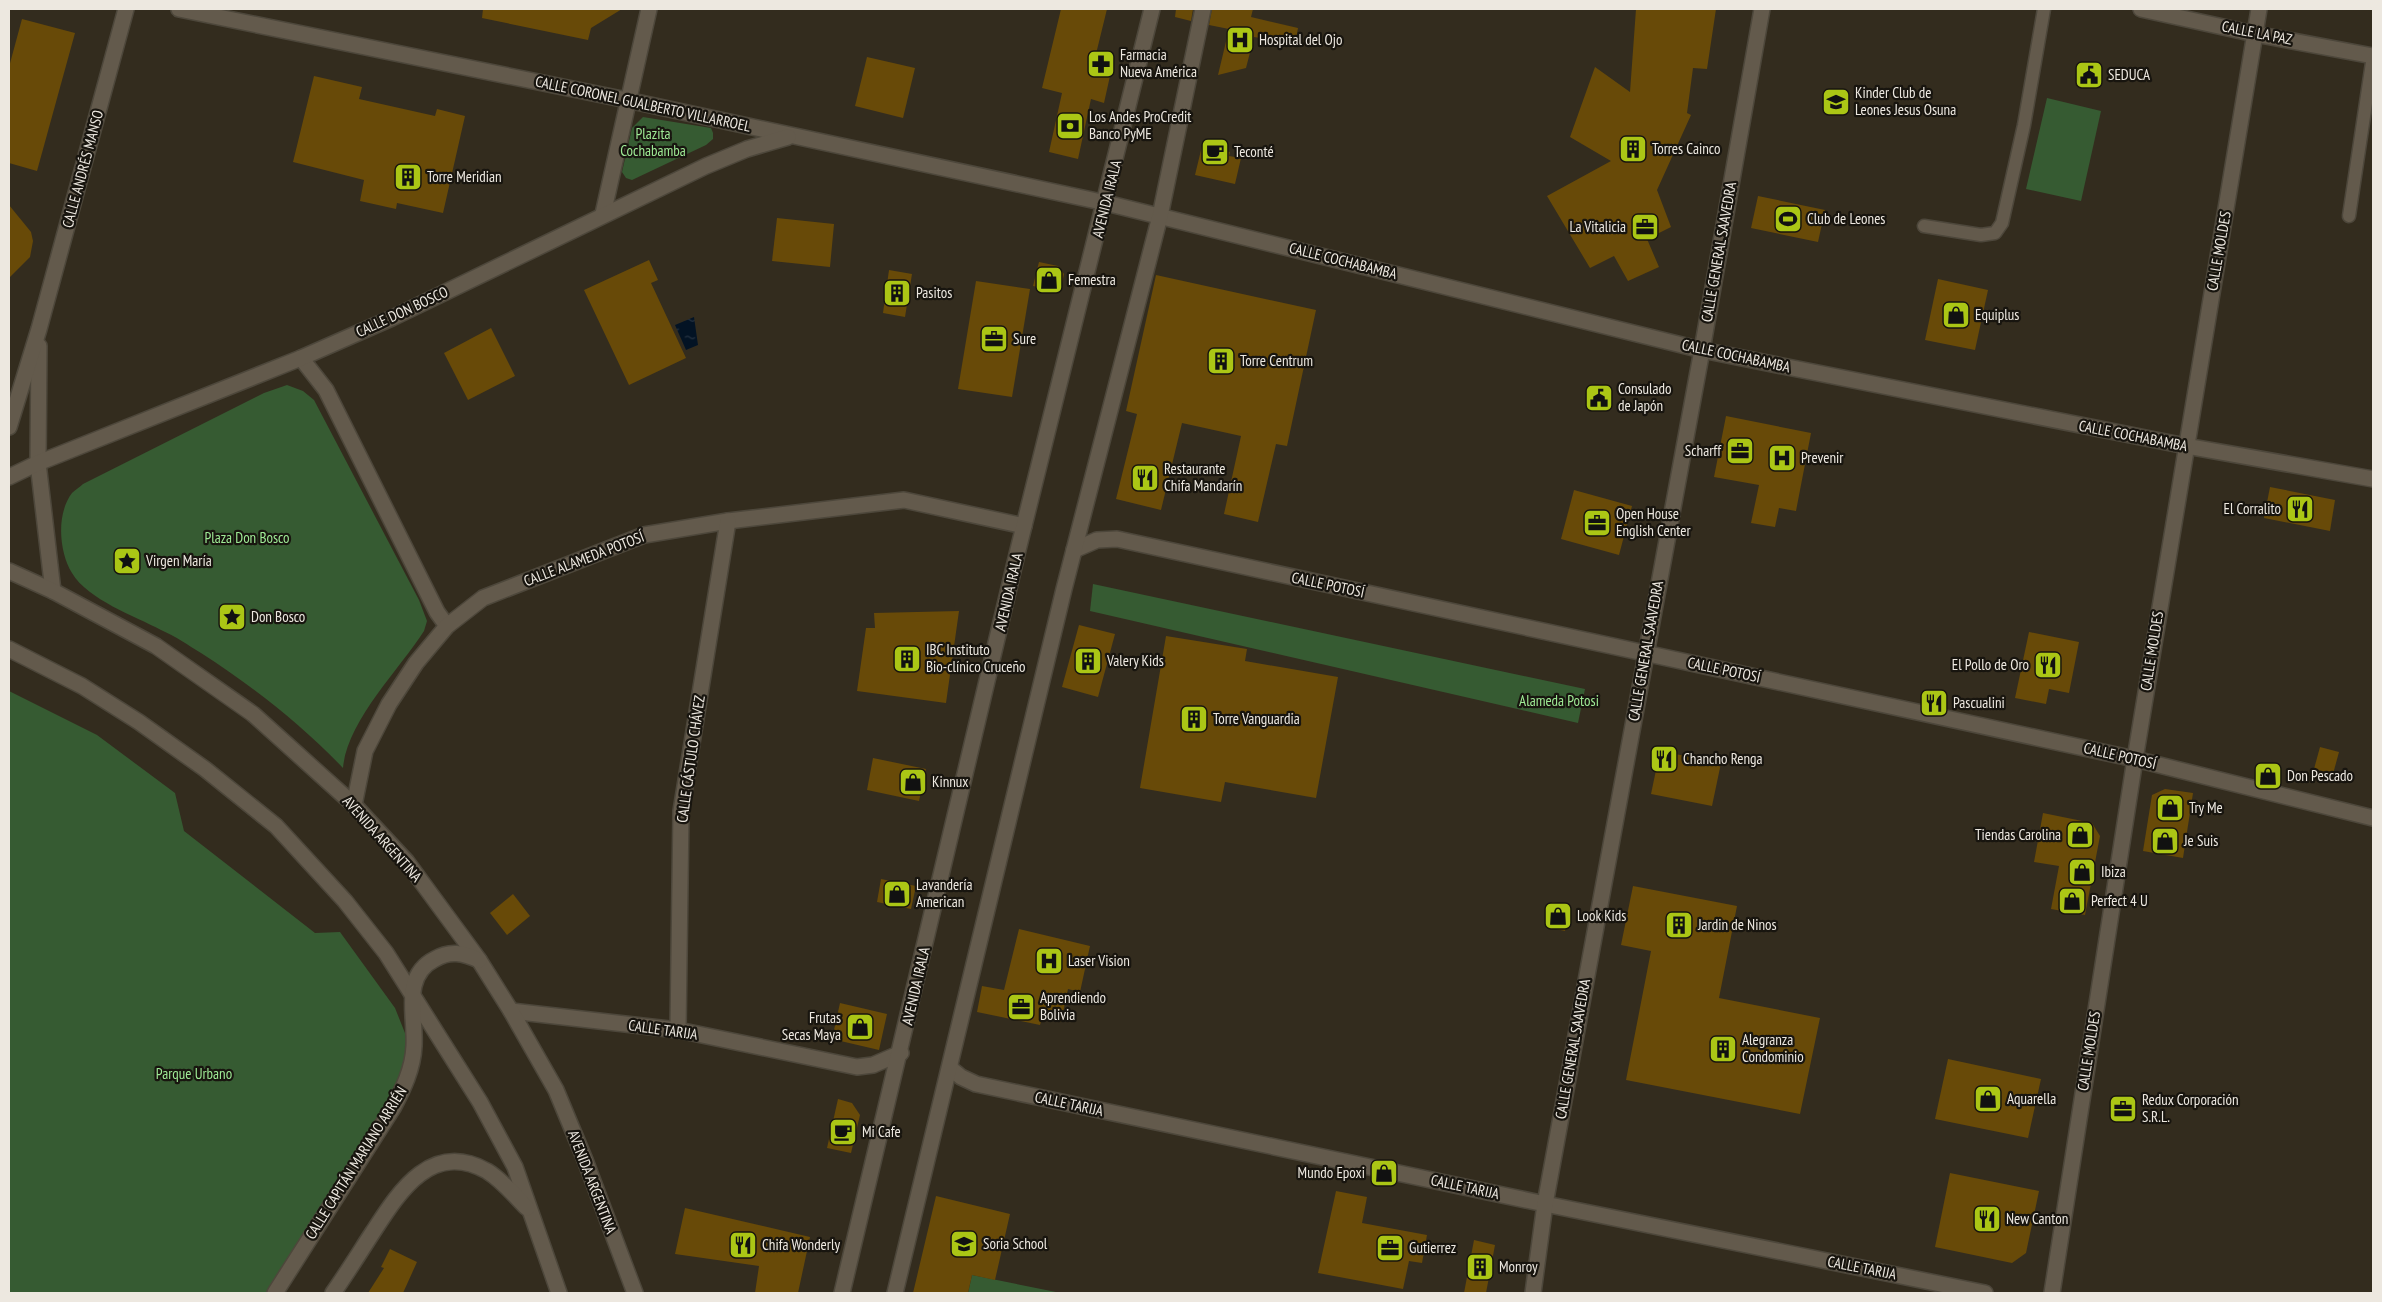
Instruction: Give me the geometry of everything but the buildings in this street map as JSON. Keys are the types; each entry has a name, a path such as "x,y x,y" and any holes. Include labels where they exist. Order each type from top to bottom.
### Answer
{"street":[{"name":"CALLE ANDRÉS MANSO","path":"9,427 39,329 126,9"},
{"name":"CALLE CORONEL GUALBERTO VILLARROEL","path":"179,9 627,100 1106,203"},
{"path":"603,214 648,9"},
{"name":"AVENIDA IRALA","path":"842,1293 901,1053 1024,526 1106,203 1152,9"},
{"path":"895,1293 1074,550 1160,216 1203,9"},
{"name":"CALLE GENERAL SAAVEDRA","path":"1532,1293 1545,1204 1702,350 1762,9"},
{"name":"CALLE LA PAZ","path":"2141,9 2255,34 2373,56"},
{"name":"CALLE MOLDES","path":"2052,1293 2135,759 2259,9"},
{"name":"CALLE DON BOSCO","path":"9,477 38,463 301,358 392,318 603,214 714,162 746,149 789,136"},
{"name":"CALLE COCHABAMBA","path":"1106,203 1702,350 2186,446 2373,479"},
{"name":"CALLE ANDRÉS MANSO","path":"39,329 38,463 53,591"},
{"path":"301,358 326,390 438,612 447,626"},
{"name":"CALLE ALAMEDA POTOSÍ","path":"354,806 365,750 389,704 416,663 447,626 483,598 636,538 728,521 904,500 1024,526"},
{"name":"CALLE CÁSTULO CHÁVEZ","path":"678,1030 682,811 728,521"},
{"name":"CALLE POTOSÍ","path":"1074,550 1097,540 1117,539 2135,759 2373,818"},
{"name":"AVENIDA ARGENTINA","path":"9,572 53,591 156,646 253,714 354,806 407,862 478,960 511,1011 556,1090 585,1160 635,1293"},
{"path":"9,649 82,686 139,722 205,769 276,826 345,901 386,953 480,1102 515,1167 558,1293"},
{"path":"412,994 419,971 428,962 444,954 462,953 478,960"},
{"name":"CALLE CAPITÁN MARIANO ARRIÉN","path":"275,1293 393,1108 408,1080 414,1048 412,994"},
{"name":"CALLE TARIJA","path":"511,1011 678,1030 856,1067 873,1065 901,1053"},
{"name":"CALLE TARIJA","path":"950,1068 961,1077 976,1084 1545,1204 1985,1293"},
{"path":"333,1293 394,1199 420,1172 436,1165 462,1162 486,1171 501,1182 530,1211"}],"lane":[{"path":"1924,226 1981,235 1995,233 2002,223 2024,125 2044,9"},
{"path":"2349,216 2373,56"}],"green space":[{"path":"2047,98 2101,111 2081,201 2026,189"},
{"name":"Plazita Cochabamba","path":"643,117 711,128 713,139 706,145 632,180 626,178 622,172 632,128"},
{"name":"Plaza Don Bosco","path":"287,385 303,391 314,400 419,600 427,621 424,631 414,646 364,714 347,750 343,768 293,721 238,678 176,638 100,599 89,591 79,583 72,573 64,555 62,544 63,511 72,493 83,484 264,393"},
{"name":"Alameda Potosi","path":"1093,584 1585,689 1578,723 1090,611"},
{"name":"Parque Urbano","path":"9,691 97,735 175,793 184,831 315,933 340,932 395,1008 407,1038 407,1072 273,1293 9,1293"},
{"path":"972,1275 1056,1292 968,1293"}],"water":[{"path":"694,317 698,345 686,350 675,325"}],"place":[{"name":"Hospital del Ojo","path":"1240,40"},
{"name":"Farmacia Nueva América","path":"1101,64"},
{"name":"SEDUCA","path":"2089,75"},
{"name":"Kinder Club de Leones Jesus Osuna","path":"1836,102"},
{"name":"Los Andes ProCredit Banco PyME","path":"1070,126"},
{"name":"Torres Cainco","path":"1633,149"},
{"name":"Teconté","path":"1215,152"},
{"name":"Torre Meridian","path":"408,177"},
{"name":"Club de Leones","path":"1788,219"},
{"name":"La Vitalicia","path":"1645,227"},
{"name":"Femestra","path":"1049,280"},
{"name":"Pasitos","path":"897,293"},
{"name":"Equiplus","path":"1956,315"},
{"name":"Sure","path":"994,339"},
{"name":"Torre Centrum","path":"1221,361"},
{"name":"Consulado de Japón","path":"1599,398"},
{"name":"Scharff","path":"1740,451"},
{"name":"Prevenir","path":"1782,458"},
{"name":"Restaurante Chifa Mandarín","path":"1145,478"},
{"name":"El Corralito","path":"2300,509"},
{"name":"Open House English Center","path":"1597,523"},
{"name":"Virgen María","path":"127,561"},
{"name":"Don Bosco","path":"232,617"},
{"name":"IBC Instituto Bio-clínico Cruceño","path":"907,659"},
{"name":"Valery Kids","path":"1088,661"},
{"name":"El Pollo de Oro","path":"2048,665"},
{"name":"Pascualini","path":"1934,703"},
{"name":"Torre Vanguardia","path":"1194,719"},
{"name":"Chancho Renga","path":"1664,759"},
{"name":"Don Pescado","path":"2268,776"},
{"name":"Kinnux","path":"913,782"},
{"name":"Try Me","path":"2170,808"},
{"name":"Tiendas Carolina","path":"2080,835"},
{"name":"Je Suis","path":"2165,841"},
{"name":"Ibiza","path":"2082,872"},
{"name":"Lavandería American","path":"897,894"},
{"name":"Perfect 4 U","path":"2072,901"},
{"name":"Look Kids","path":"1558,916"},
{"name":"Jardin de Ninos","path":"1679,925"},
{"name":"Laser Vision","path":"1049,961"},
{"name":"Aprendiendo Bolivia","path":"1021,1007"},
{"name":"Frutas Secas Maya","path":"860,1027"},
{"name":"Alegranza Condominio","path":"1723,1049"},
{"name":"Aquarella","path":"1988,1099"},
{"name":"Redux Corporación S.R.L.","path":"2123,1109"},
{"name":"Mi Cafe","path":"843,1132"},
{"name":"Mundo Epoxi","path":"1384,1173"},
{"name":"New Canton","path":"1987,1219"},
{"name":"Soria School","path":"964,1244"},
{"name":"Chifa Wonderly","path":"743,1245"},
{"name":"Gutierrez","path":"1390,1248"},
{"name":"Monroy","path":"1480,1267"}]}
